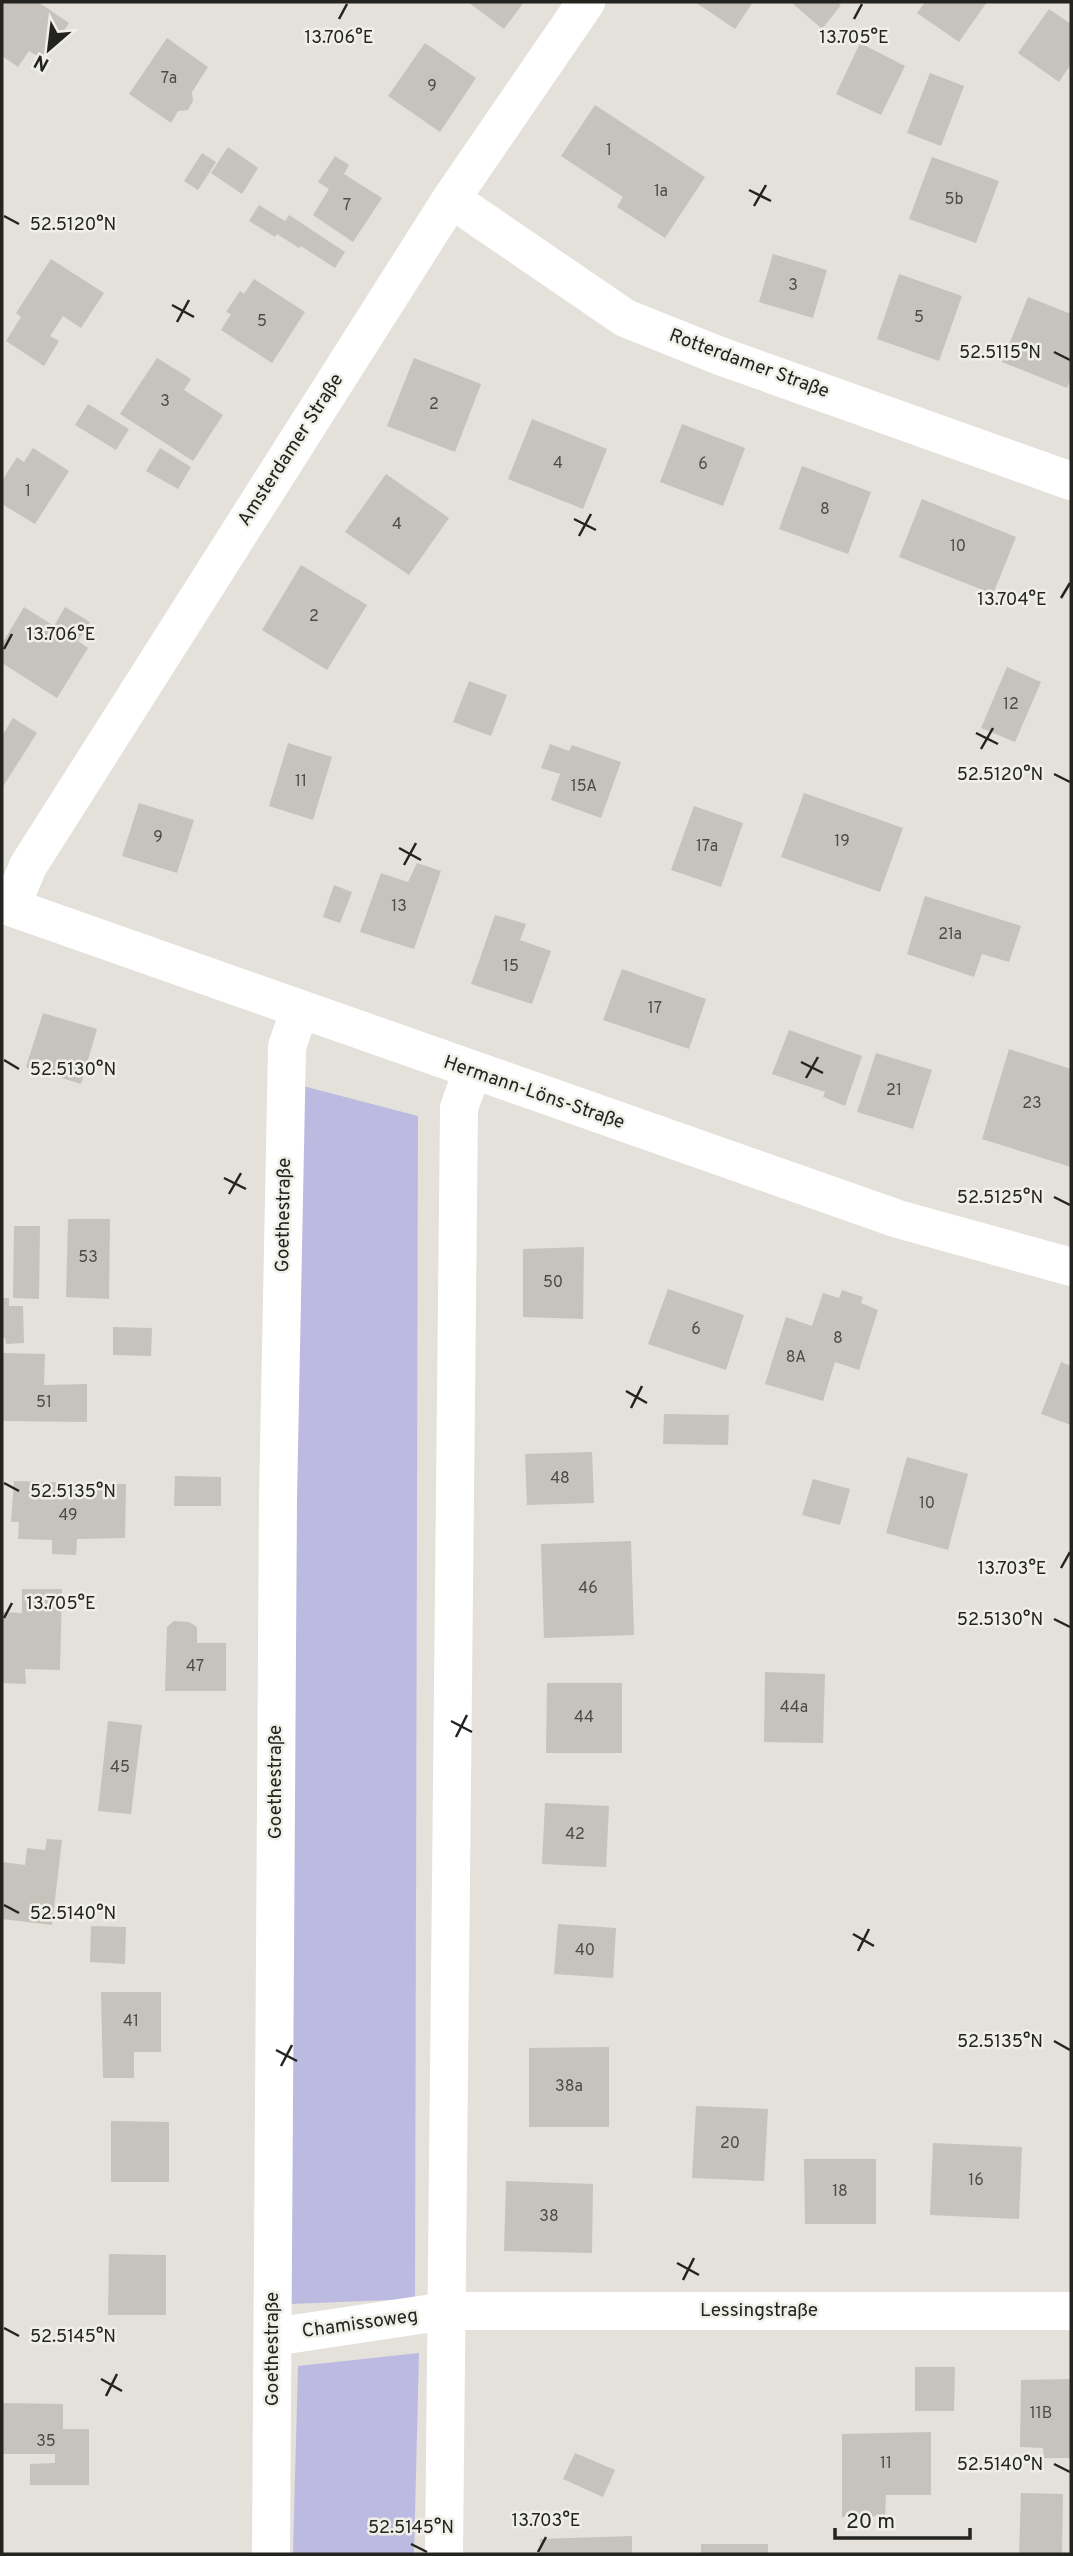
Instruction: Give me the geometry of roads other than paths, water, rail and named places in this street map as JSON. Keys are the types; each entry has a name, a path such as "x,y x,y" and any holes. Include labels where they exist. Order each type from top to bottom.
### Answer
{"street":[{"name":"Amsterdamer Straße","path":"6,906 28,866 451,199 586,2"},
{"name":"Rotterdamer Straße","path":"451,199 625,318 720,356 1071,481"},
{"name":"Hermann-Löns-Straße","path":"6,906 898,1219 1071,1267"},
{"name":"Goethestraße","path":"271,2554 278,1499 288,1046 299,1011"},
{"path":"444,2554 459,1108 472,1071"},
{"name":"Chamissoweg","path":"273,2337 446,2311"},
{"name":"Lessingstraße","path":"446,2311 1071,2311"}]}
